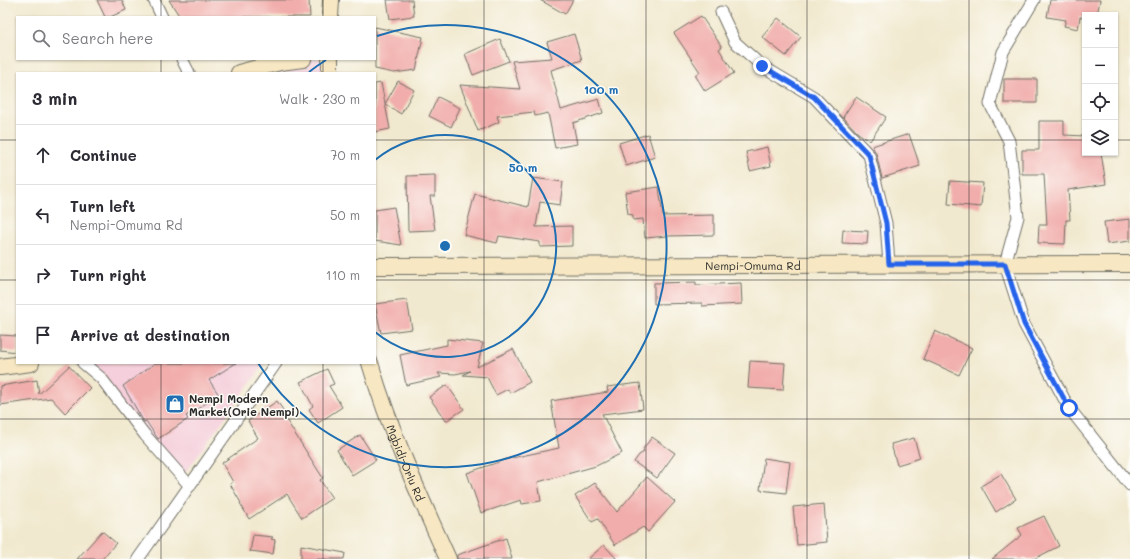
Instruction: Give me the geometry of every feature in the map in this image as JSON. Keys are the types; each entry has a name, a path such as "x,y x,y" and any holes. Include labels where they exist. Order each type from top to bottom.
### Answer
{"street":[{"path":"154,0 162,16"},
{"path":"330,16 331,0"},
{"path":"1034,0 1003,52 990,104 1009,141 1018,217 1005,264 1024,324 1069,408 1130,485"},
{"path":"720,12 735,42 762,66 814,97 869,155 886,223 889,264"},
{"path":"182,60 188,72"},
{"path":"243,72 280,62 295,60"},
{"path":"330,60 330,72"},
{"name":"Nempi-Omuma Rd","path":"376,266 1130,264"},
{"path":"0,367 22,364"},
{"path":"84,364 101,378 145,435 190,486"},
{"path":"138,559 275,364"},
{"name":"Mgbidi-Orlu Rd","path":"370,364 380,395 414,484 448,559"}],"shaded area":[{"path":"306,60 330,60 329,72 248,72"},
{"name":"Nempi Modern Market(Orie Nempi)","path":"79,364 264,364 182,477"}],"building":[{"path":"97,0 122,0 126,10 112,16 105,16"},
{"path":"169,0 309,0 310,16 179,16"},
{"path":"387,0 412,0 414,16 390,19"},
{"path":"540,0 573,0 565,14"},
{"path":"1050,0 1100,0 1098,12 1082,12 1082,17 1080,17 1078,29 1064,26 1066,20 1047,17"},
{"path":"701,16 722,47 719,49 734,73 705,91 695,75 700,72 674,33"},
{"path":"778,18 801,37 786,56 762,37"},
{"path":"376,27 423,37 416,70 394,73 375,69"},
{"path":"574,34 582,60 551,70 561,110 599,99 603,113 573,123 577,144 555,148 548,113 535,116 534,112 497,116 499,122 478,131 460,85 520,89 512,61 552,58 547,42"},
{"path":"500,39 509,61 473,75 465,54"},
{"path":"1004,79 1037,79 1037,103 1004,103"},
{"path":"398,81 414,90 401,114 385,104"},
{"path":"381,83 390,129 376,132 376,84"},
{"path":"438,97 460,108 451,127 429,116"},
{"path":"856,97 886,117 870,141 858,133 843,117"},
{"path":"1039,121 1064,121 1064,135 1082,136 1082,156 1101,156 1106,184 1068,190 1070,220 1066,220 1065,244 1038,243 1039,225 1047,225 1044,174 1022,174 1022,150 1039,150"},
{"path":"648,134 655,157 626,166 619,143"},
{"path":"909,134 920,166 882,178 876,153 872,146"},
{"path":"767,147 771,166 750,171 746,152"},
{"path":"435,175 435,196 430,196 435,230 408,231 407,176"},
{"path":"533,178 563,182 560,205 540,202 536,227 572,226 572,246 540,247 540,242 499,236 497,243 464,235 475,194 528,207"},
{"path":"950,181 983,183 981,207 948,204"},
{"path":"659,187 663,216 714,215 714,235 645,238 643,219 633,220 633,215 628,214 625,192"},
{"path":"394,207 401,245 376,241 376,210"},
{"path":"1130,219 1130,241 1107,244 1104,222"},
{"path":"843,230 868,231 867,244 842,243"},
{"path":"696,282 696,285 741,283 742,304 702,306 702,303 654,304 654,283"},
{"path":"407,300 412,329 381,333 376,304"},
{"path":"935,331 972,348 959,375 923,359"},
{"path":"0,335 16,336 16,352 0,350"},
{"path":"447,339 483,343 477,367 513,349 530,382 510,393 508,389 496,395 487,377 463,375 470,371 455,374 438,373 441,377 406,385 400,355 447,345"},
{"path":"750,361 785,363 783,390 748,388"},
{"path":"154,364 234,364 209,380 219,395 186,416 188,419 158,439 146,421 144,422 123,386"},
{"path":"69,366 90,388 65,413 51,398 0,405 0,386 37,380 39,394"},
{"path":"327,369 334,384 329,386 342,407 318,423 309,409 313,406 300,382"},
{"path":"640,383 643,409 602,414 622,453 596,466 538,482 541,501 522,504 521,500 481,513 467,473 507,459 559,448 551,401 608,392 607,387"},
{"path":"447,385 464,409 446,421 429,397"},
{"path":"277,401 287,416 285,418 323,478 320,480 332,498 302,518 287,494 249,519 230,484 233,482 222,463 258,438 248,421"},
{"path":"360,435 376,460 352,475 337,450"},
{"path":"652,437 675,453 657,478 634,462 639,455 644,452 643,449"},
{"path":"914,438 920,458 897,465 891,444"},
{"path":"764,458 790,462 786,493 760,490"},
{"path":"1001,474 1016,499 996,512 981,486"},
{"path":"647,477 675,502 648,532 643,527 615,545 598,519 592,522 575,496 595,483 617,512"},
{"path":"824,504 827,542 797,545 793,507"},
{"path":"1044,516 1059,546 1034,559 992,559 1022,535 1018,528"},
{"path":"102,531 116,543 102,559 77,559"},
{"path":"253,535 273,537 271,539 275,540 273,554 250,552"},
{"path":"506,538 512,559 457,559 457,555"},
{"path":"301,545 345,553 344,559 301,559"},
{"path":"604,545 617,559 588,559"}],"place":[{"name":"Nempi Modern Market(Orie Nempi)","path":"175,404"}],"route":[{"path":"762,66 814,97 869,155 886,223 889,264 1005,264 1024,324 1069,408"}]}
